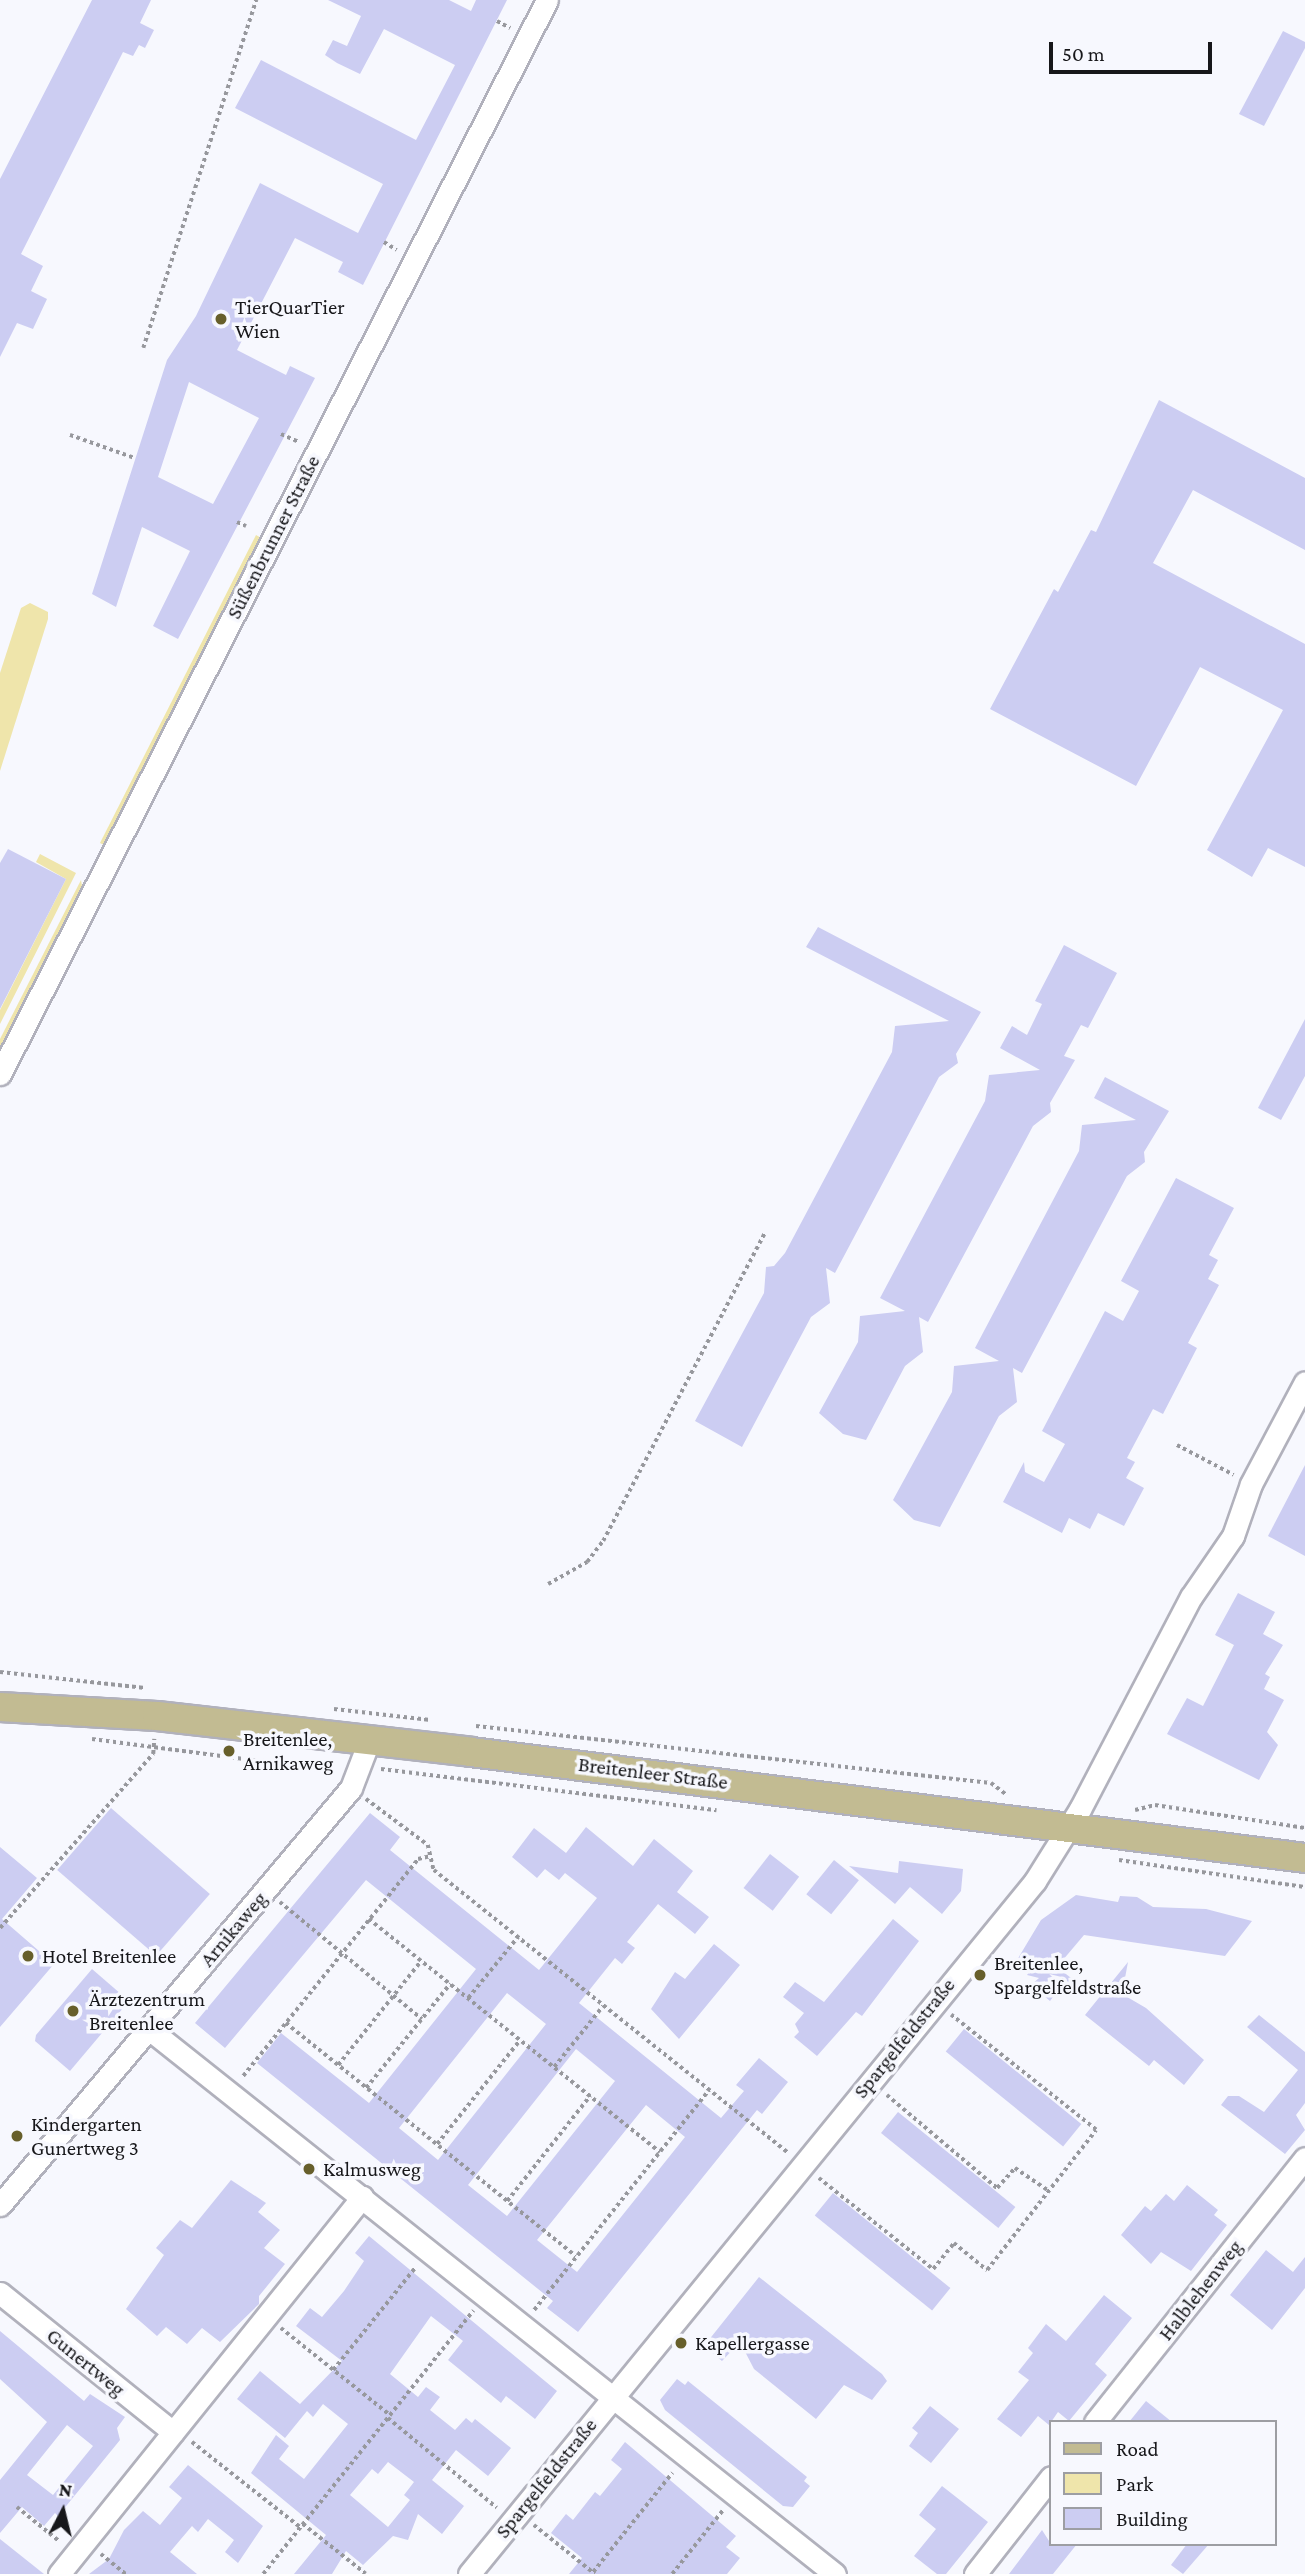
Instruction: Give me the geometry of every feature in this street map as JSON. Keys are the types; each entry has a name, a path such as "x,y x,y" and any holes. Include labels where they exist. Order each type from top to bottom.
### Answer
{"main road":[{"name":"Breitenleer Straße","path":"0,1707 157,1716 1305,1858"}],"street":[{"name":"Süßenbrunner Straße","path":"0,1074 547,0"},
{"name":"Spargelfeldstraße","path":"469,2574 1035,1881 1070,1827 1191,1597 1234,1536 1251,1485 1305,1382"},
{"name":"Arnikaweg","path":"0,2205 351,1788 369,1741"},
{"path":"149,2029 835,2574"},
{"name":"Halblehenweg","path":"1098,2420 1305,2158"},
{"path":"59,2574 362,2197"},
{"name":"Gunertweg","path":"0,2293 174,2430"},
{"path":"975,2574 1050,2478"}],"path":[{"path":"143,348 256,0"},
{"path":"70,435 135,458"},
{"path":"237,522 246,526"},
{"path":"548,1584 587,1562 603,1541 765,1233"},
{"path":"1177,1446 1251,1485"},
{"path":"0,1928 153,1749 157,1716"},
{"path":"487,1727 991,1783 1016,1800"},
{"path":"88,1738 153,1749 317,1761"},
{"path":"362,1796 428,1846 434,1870 933,2269 954,2244 987,2270 1096,2130 947,2012"},
{"path":"1126,1813 1155,1805 1305,1828"},
{"path":"237,2083 418,1859 431,1856"},
{"path":"275,1899 422,2019"},
{"path":"369,1919 660,2152"},
{"path":"468,1998 518,1937"},
{"path":"338,2066 421,1961"},
{"path":"366,2088 450,1984"},
{"path":"554,2067 604,2005"},
{"path":"286,2023 576,2256"},
{"path":"437,2144 520,2040"},
{"path":"528,2316 709,2090"},
{"path":"883,2092 997,2188 1015,2168 1048,2191"},
{"path":"507,2201 590,2096"},
{"path":"333,2370 423,2258"},
{"path":"263,2574 479,2304"},
{"path":"266,2316 515,2517 594,2573 685,2456"},
{"path":"174,2430 366,2574"},
{"path":"672,2574 735,2495"},
{"path":"17,2507 80,2548 127,2574"}],"green space":[{"path":"256,535 265,540 106,846 100,843"},
{"path":"30,603 48,612 48,619 0,771 0,673 21,608"},
{"path":"40,854 76,873 0,1024 0,1010 66,879 36,862"},
{"path":"81,880 83,892 0,1060 0,1039"}],"building":[{"path":"92,0 151,0 140,23 154,30 145,48 139,45 133,56 123,52 21,254 43,266 31,291 47,299 33,329 17,323 0,357 0,179"},
{"name":"TierQuarTier Wien","path":"328,0 449,0 471,11 476,0 507,0 363,285 338,272 343,262 295,238 237,350 286,375 290,366 315,378 178,639 153,626 190,551 142,527 116,607 92,594 167,360 196,316 260,183 358,233 383,184 235,108 261,60 416,140 455,65 384,29 360,74 325,55 333,40 347,46 361,16","holes":["189,382 259,418 213,504 158,477"]},
{"path":"1283,31 1305,42 1305,48 1264,126 1239,114"},
{"path":"1159,400 1305,478 1305,550 1193,490 1153,563 1305,644 1305,867 1268,848 1252,877 1207,850 1283,710 1200,667 1136,786 990,709 1054,589 1058,592 1091,530 1096,532"},
{"path":"8,849 66,879 0,1009 0,863"},
{"path":"818,927 981,1012 956,1054 958,1063 939,1077 835,1273 826,1268 830,1303 811,1317 742,1447 695,1421 764,1293 766,1267 774,1266 785,1253 892,1052 895,1026 949,1021 806,947"},
{"path":"1064,945 1117,973 1088,1028 1081,1025 1064,1056 1075,1060 1050,1103 1051,1112 1033,1126 928,1322 919,1317 923,1352 905,1366 866,1440 843,1434 819,1413 858,1342 860,1316 905,1311 880,1298 985,1101 989,1075 1040,1070 1000,1048 1012,1026 1027,1035 1042,1004 1035,1001"},
{"path":"1305,1019 1305,1076 1281,1120 1258,1108"},
{"path":"1105,1077 1169,1111 1144,1152 1145,1162 1127,1176 1022,1373 1013,1368 1017,1402 999,1416 940,1527 914,1520 893,1500 952,1392 954,1366 999,1361 975,1348 1079,1151 1082,1125 1136,1120 1094,1098"},
{"path":"1176,1178 1234,1208 1209,1255 1218,1260 1208,1279 1219,1285 1188,1343 1197,1348 1163,1414 1153,1409 1127,1458 1135,1462 1126,1478 1144,1488 1124,1526 1098,1513 1090,1529 1069,1518 1062,1533 1003,1502 1024,1462 1025,1472 1044,1482 1065,1444 1042,1431 1105,1311 1123,1321 1139,1291 1121,1281"},
{"path":"1305,1465 1305,1556 1268,1536"},
{"path":"1238,1593 1275,1612 1263,1634 1283,1645 1265,1674 1270,1677 1264,1689 1284,1700 1267,1732 1278,1745 1259,1780 1167,1734 1187,1698 1203,1706 1234,1645 1215,1635"},
{"path":"111,1808 210,1894 156,1956 57,1870"},
{"path":"370,1813 400,1837 390,1850 539,1970 597,1898 565,1873 559,1880 545,1869 537,1878 512,1857 534,1828 566,1853 586,1827 633,1866 654,1839 693,1871 677,1892 709,1917 695,1934 658,1904 627,1942 635,1948 622,1964 615,1958 579,2003 721,2118 744,2091 736,2085 759,2058 788,2082 762,2114 757,2110 578,2332 547,2308 553,2301 257,2063 281,2033 369,2103 476,1969 366,1880 225,2048 195,2023","holes":["507,1993 546,2024 438,2160 399,2128","576,2049 615,2081 507,2216 468,2185","646,2105 685,2137 577,2272 537,2240"]},
{"path":"0,1847 37,1878 2,1919 54,1964 0,2027"},
{"path":"770,1854 799,1877 773,1911 744,1888"},
{"path":"834,1860 859,1880 831,1914 806,1894"},
{"path":"899,1861 963,1869 961,1891 942,1914 910,1887 895,1904 849,1866 898,1873"},
{"path":"1076,1895 1118,1902 1120,1896 1137,1897 1153,1907 1206,1909 1252,1921 1225,1956 1084,1935 1057,1967 1089,1992 1062,1985 1050,2001 1031,1985 1039,1978 1027,1975 1030,1971 1017,1960 1041,1920"},
{"path":"893,1919 919,1941 862,2016 856,2012 817,2056 794,2037 799,2032 795,2024 804,2013 783,1997 795,1982 824,2002"},
{"path":"714,1944 740,1965 679,2039 651,2009 675,1972 685,1979"},
{"path":"1128,1962 1122,1994 1146,2008 1204,2060 1184,2085 1154,2060 1149,2066 1085,2015"},
{"path":"92,1969 129,2001 70,2071 35,2041 36,2035"},
{"path":"1259,2015 1305,2052 1305,2103 1296,2115 1305,2130 1285,2154 1221,2105 1228,2096 1239,2096 1264,2112 1298,2070 1247,2027"},
{"path":"964,2029 1081,2124 1063,2147 946,2052"},
{"path":"898,2112 1015,2207 998,2228 881,2133"},
{"path":"231,2180 266,2203 258,2212 280,2230 264,2248 285,2264 259,2296 259,2304 220,2342 202,2328 187,2344 166,2327 157,2336 126,2309 164,2255 156,2248 180,2220 192,2228"},
{"path":"1187,2185 1218,2210 1214,2215 1227,2225 1191,2271 1161,2252 1151,2264 1121,2235 1145,2206 1151,2211 1166,2194 1174,2201"},
{"path":"833,2193 950,2288 932,2311 815,2216"},
{"path":"369,2236 557,2391 535,2419 506,2396 501,2403 448,2360 463,2341 431,2316 390,2374 418,2397 426,2387 440,2397 430,2410 455,2430 466,2418 472,2423 475,2419 511,2448 488,2476 456,2450 432,2480 464,2506 442,2534 418,2514 408,2540 393,2536 363,2565 346,2551 332,2574 294,2574 326,2535 251,2473 276,2435 289,2446 279,2459 304,2479 348,2424 323,2404 313,2417 307,2411 285,2438 237,2399 260,2371 300,2404 342,2361 296,2326 310,2308 322,2317 344,2291 364,2261 355,2253","holes":["388,2462 414,2482 404,2495 410,2500 388,2527 350,2495 372,2469 378,2474"]},
{"path":"1266,2250 1293,2272 1305,2257 1305,2288 1272,2330 1230,2295"},
{"path":"759,2277 882,2374 887,2381 872,2400 844,2385 816,2419 754,2369 740,2342 722,2361 704,2346"},
{"path":"1104,2295 1132,2318 1095,2364 1107,2375 1070,2420 1058,2412 1049,2425 1038,2416 1021,2437 997,2419 1029,2380 1018,2372 1033,2353 1028,2348 1046,2324 1066,2341"},
{"path":"0,2331 84,2401 90,2394 125,2417 117,2428 120,2440 58,2516 55,2513 44,2526 22,2507 0,2533 0,2480 47,2422 0,2379","holes":["67,2425 93,2446 53,2495 27,2475"]},
{"path":"677,2379 685,2385 688,2381 807,2477 804,2481 810,2486 793,2507 783,2506 665,2410 660,2400"},
{"path":"1146,2401 1170,2420 1131,2420"},
{"path":"930,2406 959,2429 931,2463 909,2446 918,2433 912,2428"},
{"path":"625,2442 736,2536 726,2547 740,2558 727,2574 569,2574 582,2558 551,2533 566,2514 573,2520 595,2492 600,2496 622,2469 611,2460"},
{"path":"188,2465 263,2526 238,2563 225,2552 234,2540 208,2519 198,2532 192,2526 170,2552 197,2574 89,2574 109,2559 124,2530 143,2511 160,2525 182,2498 169,2487"},
{"path":"942,2486 988,2522 946,2574 937,2574 914,2556 936,2529 919,2515"},
{"path":"1042,2530 1050,2546 1075,2546 1053,2574 1009,2574"},
{"path":"0,2539 44,2574 0,2574"},
{"path":"1185,2546 1207,2546 1183,2574 1171,2565"}],"place":[{"name":"TierQuarTier Wien","path":"221,319"},
{"name":"Breitenlee, Arnikaweg","path":"229,1751"},
{"name":"Hotel Breitenlee","path":"28,1956"},
{"name":"Breitenlee, Spargelfeldstraße","path":"980,1975"},
{"name":"Ärztezentrum Breitenlee","path":"73,2011"},
{"name":"Kindergarten Gunertweg 3","path":"17,2136"},
{"name":"Kalmusweg","path":"309,2169"},
{"name":"Kapellergasse","path":"681,2343"}]}
